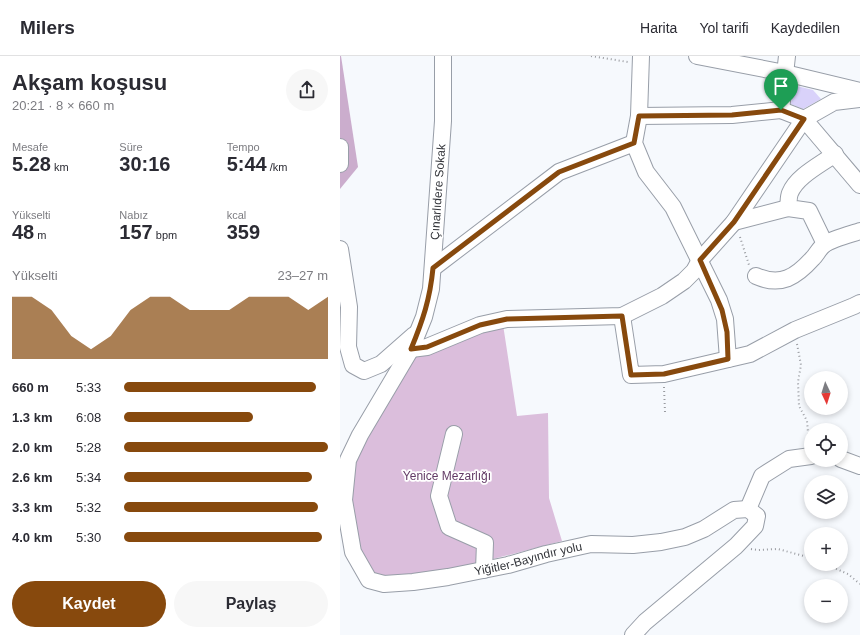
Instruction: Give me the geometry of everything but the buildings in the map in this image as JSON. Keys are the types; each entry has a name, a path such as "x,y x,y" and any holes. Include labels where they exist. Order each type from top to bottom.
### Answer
{"street":[{"name":"Çınarlıdere Sokak","path":"411,349 424,317 431,289 443,121 443,56"},
{"path":"697,56 785,73 860,91"},
{"path":"781,110 787,56"},
{"path":"641,60 639,116 634,143 646,172 673,207 700,260 722,310 727,332 728,359"},
{"path":"411,349 427,347 480,325 507,319 622,316 662,296 684,281 694,271 700,260 734,222 804,119 834,102 860,99"},
{"path":"639,116 732,115 781,110 804,119 835,154 860,187"},
{"path":"433,268 559,172 634,143"},
{"path":"340,147 340,164"},
{"path":"788,208 789,199 795,184 835,154"},
{"path":"734,222 788,208 809,211 825,244"},
{"path":"756,276 765,280 775,281 786,279 798,273 825,244 860,231"},
{"path":"340,249 349,307 348,347 353,365 364,371 381,364 419,330"},
{"path":"622,316 631,375 664,374 750,354 795,330 858,308"},
{"name":"Yiğitler-Bayındır yolu","path":"411,349 360,435 348,460 344,500 353,552 369,580 384,584 413,582 484,570 591,544 634,544 661,542 685,537 704,529 734,510 748,509"},
{"path":"454,434 439,496 449,527 484,543 484,570"},
{"path":"633,635 645,622 736,546 755,526 756,516 748,509 762,476 789,459 804,457"},
{"path":"848,462 860,466"}],"path":[{"path":"591,56 641,60"},
{"path":"734,222 749,264 756,276"},
{"path":"795,330 801,366 798,382 799,406 807,423"},
{"path":"664,374 665,412"},
{"path":"736,546 758,550 778,549 804,556"},
{"path":"841,571 848,574 860,584"}],"green space":[{"name":"Yenice Mezarlığı","path":"502,318 517,416 548,413 549,498 562,541 455,569 398,578 374,577 363,562 351,526 350,464 401,373 421,352"}],"shaded area":[{"path":"340,56 358,167 340,189"}],"route":[{"path":"781,110 804,119 734,222 700,260 719,300 725,319 728,359 664,374 631,375 622,316 523,318 493,321 427,347 411,349 424,317 431,289 433,268 559,172 634,143 639,116 732,115 781,110"}]}
